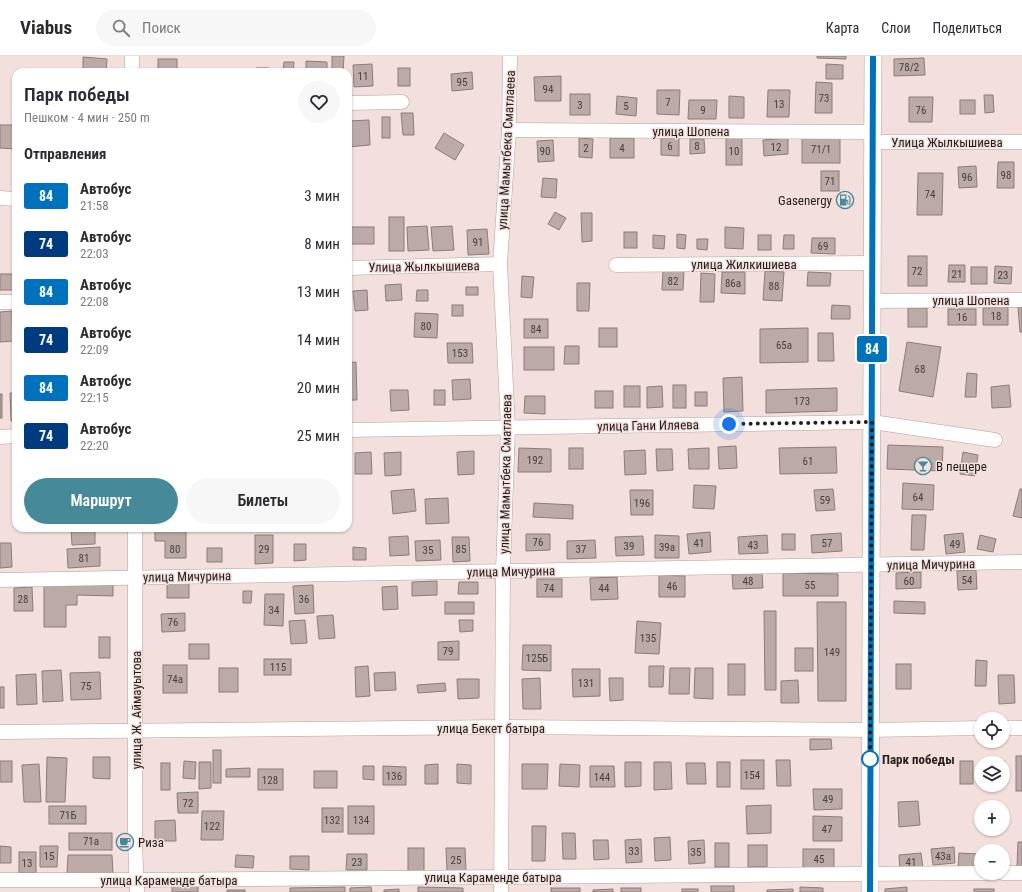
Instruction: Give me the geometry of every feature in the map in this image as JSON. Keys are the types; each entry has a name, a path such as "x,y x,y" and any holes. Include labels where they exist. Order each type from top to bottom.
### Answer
{"main road":[{"path":"870,892 873,56"}],"street":[{"path":"132,56 132,68"},
{"name":"улица Мамытбека Сматлаева","path":"501,892 504,571 508,427 500,264 509,130 510,56"},
{"path":"352,103 402,102"},
{"name":"улица Шопена","path":"509,130 873,137"},
{"name":"Улица Жылкышиева","path":"873,137 1022,142"},
{"path":"0,198 12,199"},
{"name":"улица Жилкишиева","path":"616,264 872,263"},
{"name":"Улица Жылкышиева","path":"352,268 500,264"},
{"name":"улица Шопена","path":"872,301 1022,300"},
{"path":"0,302 12,302"},
{"name":"улица Гани Иляева","path":"352,430 872,422 995,440"},
{"path":"0,437 12,436"},
{"name":"улица Ж. Аймауытова","path":"135,532 135,842 137,886"},
{"name":"улица Мичурина","path":"0,580 1022,562"},
{"name":"улица Бекет батыра","path":"0,732 502,727 870,730 974,728"},
{"path":"1010,728 1022,728"},
{"path":"1010,873 1022,872"},
{"name":"улица Караменде батыра","path":"0,880 137,886 501,876 974,873"}],"building":[{"path":"332,56 344,56 343,68 332,68"},
{"path":"817,56 846,56 846,59 817,58"},
{"path":"83,57 107,59 106,68 83,68"},
{"path":"924,58 925,75 894,76 894,59"},
{"path":"158,59 177,59 177,68 158,68"},
{"path":"306,61 327,62 327,68 306,68"},
{"path":"284,62 294,62 293,68 283,68"},
{"path":"372,64 373,86 354,87 353,65"},
{"path":"826,64 843,65 843,79 826,79"},
{"path":"398,68 410,68 410,86 398,86"},
{"path":"472,72 473,89 452,91 451,74"},
{"path":"561,76 561,101 535,101 534,77"},
{"path":"816,82 832,83 832,113 815,113"},
{"path":"657,90 680,90 679,115 657,114"},
{"path":"768,90 790,90 789,117 767,117"},
{"path":"570,94 590,94 590,115 570,115"},
{"path":"984,95 993,95 994,112 985,113"},
{"path":"617,96 637,98 636,116 616,114"},
{"path":"729,96 744,97 744,118 729,118"},
{"path":"909,97 933,97 932,122 909,122"},
{"path":"689,100 717,100 716,119 688,119"},
{"path":"960,100 975,100 975,114 960,114"},
{"path":"401,113 413,113 414,135 403,135"},
{"path":"382,117 390,117 390,138 382,138"},
{"path":"369,120 370,145 352,147 352,121"},
{"path":"0,125 12,125 12,149 0,148"},
{"path":"444,133 464,145 455,160 435,148"},
{"path":"661,136 679,136 679,156 661,155"},
{"path":"802,136 840,136 840,163 802,163"},
{"path":"726,137 742,137 742,165 726,165"},
{"path":"579,138 593,139 592,158 579,157"},
{"path":"610,138 634,138 634,158 610,158"},
{"path":"788,138 788,154 764,156 763,140"},
{"path":"690,139 704,139 705,153 690,154"},
{"path":"553,140 554,161 538,162 537,141"},
{"path":"998,162 1014,162 1014,188 997,188"},
{"path":"976,166 977,187 959,188 958,167"},
{"path":"821,171 839,171 839,191 821,191"},
{"path":"918,173 943,173 942,215 917,215"},
{"path":"543,178 557,179 556,198 541,197"},
{"path":"555,212 566,218 559,230 548,224"},
{"path":"581,213 592,213 592,241 582,242"},
{"path":"389,217 404,217 404,251 389,251"},
{"path":"427,226 429,250 408,251 407,227"},
{"path":"452,226 454,250 433,251 431,227"},
{"path":"352,227 374,227 374,244 352,244"},
{"path":"725,227 744,228 743,249 725,248"},
{"path":"487,229 489,254 468,255 467,230"},
{"path":"624,232 637,232 637,248 624,248"},
{"path":"677,234 686,235 685,249 677,248"},
{"path":"653,235 665,236 664,249 653,248"},
{"path":"758,235 771,235 771,250 758,250"},
{"path":"784,235 794,235 794,249 783,249"},
{"path":"812,238 835,238 835,254 811,253"},
{"path":"697,239 708,239 707,250 697,249"},
{"path":"908,256 927,256 927,286 908,286"},
{"path":"949,265 965,265 965,282 948,282"},
{"path":"995,266 1012,267 1011,284 994,283"},
{"path":"971,267 987,267 987,284 971,284"},
{"path":"663,271 684,271 683,290 662,290"},
{"path":"765,271 784,272 782,301 763,300"},
{"path":"722,272 745,272 745,294 721,293"},
{"path":"808,272 831,273 830,286 807,286"},
{"path":"701,273 715,274 714,302 700,302"},
{"path":"0,274 12,274 12,290 0,290"},
{"path":"522,276 534,277 532,298 521,297"},
{"path":"577,283 590,283 589,311 577,311"},
{"path":"401,284 402,300 386,301 385,285"},
{"path":"466,287 478,287 478,295 466,295"},
{"path":"367,290 368,310 355,311 353,291"},
{"path":"417,290 428,290 428,301 416,301"},
{"path":"452,305 463,305 463,316 452,316"},
{"path":"832,305 850,306 850,319 831,319"},
{"path":"1008,307 1008,325 983,325 983,308"},
{"path":"1018,307 1022,307 1022,332 1020,332"},
{"path":"908,308 927,308 927,327 908,327"},
{"path":"948,309 976,309 976,325 948,325"},
{"path":"12,311 12,341 0,342 0,312"},
{"path":"415,313 438,314 437,338 414,337"},
{"path":"524,319 548,319 548,338 524,338"},
{"path":"599,328 617,328 617,347 599,347"},
{"path":"808,328 808,362 760,363 760,329"},
{"path":"818,333 833,333 834,361 818,361"},
{"path":"907,342 941,347 933,397 899,391"},
{"path":"447,343 472,343 473,363 448,363"},
{"path":"565,346 579,346 579,364 564,364"},
{"path":"524,347 554,347 554,370 524,370"},
{"path":"352,362 356,362 357,400 352,400"},
{"path":"967,373 977,374 976,397 965,397"},
{"path":"742,377 743,411 724,412 723,378"},
{"path":"470,379 471,399 453,400 452,380"},
{"path":"673,385 686,385 686,408 673,408"},
{"path":"1009,385 1011,407 992,408 991,387"},
{"path":"624,386 640,386 640,407 624,407"},
{"path":"662,386 663,407 647,408 647,387"},
{"path":"837,388 837,411 766,413 766,390"},
{"path":"390,390 408,390 409,410 391,411"},
{"path":"434,390 445,390 445,405 434,405"},
{"path":"595,391 613,391 613,408 595,408"},
{"path":"695,392 707,392 707,406 695,406"},
{"path":"10,393 12,393 12,421"},
{"path":"0,394 2,394 2,418 0,418"},
{"path":"525,396 545,396 545,414 524,413"},
{"path":"888,445 943,447 942,471 887,469"},
{"path":"736,446 737,468 719,469 718,447"},
{"path":"836,447 837,473 780,474 779,448"},
{"path":"519,448 551,449 551,472 518,472"},
{"path":"569,448 583,448 583,469 569,469"},
{"path":"709,448 709,469 689,469 688,449"},
{"path":"656,449 672,449 673,470 657,471"},
{"path":"645,450 646,474 625,475 624,451"},
{"path":"474,451 474,474 458,475 457,452"},
{"path":"371,452 372,474 355,474 355,453"},
{"path":"401,452 401,475 385,476 384,453"},
{"path":"963,452 978,455 975,476 960,474"},
{"path":"903,483 934,485 933,510 902,509"},
{"path":"694,485 716,486 714,509 693,508"},
{"path":"414,489 416,511 393,514 391,491"},
{"path":"833,489 835,510 816,511 814,490"},
{"path":"1020,489 1022,489 1022,518 1013,516"},
{"path":"630,490 653,490 653,515 631,515"},
{"path":"448,498 449,523 426,524 425,499"},
{"path":"534,503 573,505 573,519 533,517"},
{"path":"912,515 926,515 924,550 911,550"},
{"path":"71,532 95,532 95,544 72,545"},
{"path":"155,532 186,532 186,558 165,558 165,541 155,541"},
{"path":"710,532 711,552 689,554 687,534"},
{"path":"841,533 842,551 812,553 811,535"},
{"path":"963,533 965,552 946,554 944,535"},
{"path":"526,534 550,534 550,550 526,551"},
{"path":"782,534 795,534 795,550 782,550"},
{"path":"255,535 273,535 273,563 255,564"},
{"path":"655,535 679,536 679,558 655,558"},
{"path":"767,535 768,553 739,554 738,537"},
{"path":"980,535 996,539 993,552 977,549"},
{"path":"408,536 409,555 390,556 389,537"},
{"path":"643,536 644,555 616,556 615,537"},
{"path":"452,537 469,537 470,561 453,562"},
{"path":"440,540 441,560 416,561 415,541"},
{"path":"595,540 596,558 567,559 567,541"},
{"path":"0,543 11,543 12,567 0,568"},
{"path":"294,544 306,544 306,560 294,561"},
{"path":"100,547 100,566 68,568 67,549"},
{"path":"353,547 366,548 366,560 353,560"},
{"path":"207,548 222,548 222,562 207,562"},
{"path":"976,570 977,589 958,590 957,571"},
{"path":"921,572 921,588 896,589 896,573"},
{"path":"762,573 763,588 733,589 732,574"},
{"path":"783,573 838,574 838,596 783,596"},
{"path":"659,575 685,576 685,597 659,597"},
{"path":"617,577 618,599 591,600 590,578"},
{"path":"537,579 562,579 562,597 537,597"},
{"path":"437,581 437,595 412,596 412,582"},
{"path":"459,582 478,582 478,594 458,594"},
{"path":"44,583 113,583 113,596 77,595 77,605 66,605 66,627 44,627"},
{"path":"167,583 189,583 189,598 167,598"},
{"path":"313,585 314,613 295,614 293,586"},
{"path":"397,586 398,609 383,610 382,587"},
{"path":"32,587 33,611 14,611 14,588"},
{"path":"243,591 252,591 251,603 243,603"},
{"path":"265,594 284,594 283,626 264,625"},
{"path":"894,601 925,602 925,614 894,613"},
{"path":"445,602 474,602 474,614 445,614"},
{"path":"817,602 846,602 846,701 818,701"},
{"path":"764,611 776,611 776,690 765,690"},
{"path":"185,613 185,631 162,632 161,614"},
{"path":"333,615 335,638 319,639 317,616"},
{"path":"305,620 307,643 291,644 289,621"},
{"path":"459,620 473,620 473,631 460,632"},
{"path":"637,621 661,623 659,654 635,653"},
{"path":"99,637 110,637 110,658 99,658"},
{"path":"459,641 459,660 438,660 438,642"},
{"path":"189,644 209,644 209,659 189,659"},
{"path":"523,645 551,645 551,671 522,670"},
{"path":"795,648 813,648 813,671 795,671"},
{"path":"264,659 291,659 291,675 264,675"},
{"path":"976,660 987,661 986,686 975,686"},
{"path":"728,664 745,664 745,695 728,695"},
{"path":"896,664 911,664 911,689 896,689"},
{"path":"163,665 187,665 187,693 163,693"},
{"path":"368,666 370,696 356,697 355,667"},
{"path":"649,666 664,666 663,687 649,687"},
{"path":"219,668 238,668 238,692 219,692"},
{"path":"670,668 690,668 689,694 669,694"},
{"path":"695,668 713,668 713,699 694,698"},
{"path":"572,669 600,669 600,696 573,697"},
{"path":"61,670 63,701 43,702 42,671"},
{"path":"100,672 101,699 71,700 70,673"},
{"path":"395,672 396,690 375,691 374,673"},
{"path":"36,674 37,704 17,705 16,675"},
{"path":"998,675 1014,675 1015,703 999,704"},
{"path":"540,678 541,709 523,709 522,679"},
{"path":"609,678 623,678 623,700 610,701"},
{"path":"457,679 479,679 479,698 458,699"},
{"path":"798,680 799,703 781,703 781,681"},
{"path":"445,683 446,691 418,693 417,685"},
{"path":"0,687 4,687 4,708 0,708"},
{"path":"810,739 831,739 832,749 810,750"},
{"path":"213,750 221,750 221,783 213,783"},
{"path":"1016,756 1022,756 1022,791 1016,791"},
{"path":"47,757 67,758 65,802 46,802"},
{"path":"93,757 110,757 110,779 93,778"},
{"path":"741,760 764,760 764,789 741,789"},
{"path":"776,760 790,760 791,786 777,786"},
{"path":"0,761 12,761 12,782 0,782"},
{"path":"184,761 196,762 195,779 183,778"},
{"path":"960,761 973,761 973,784 960,784"},
{"path":"199,762 211,762 211,788 199,789"},
{"path":"625,762 641,762 641,786 625,787"},
{"path":"654,762 671,762 672,789 654,790"},
{"path":"717,762 730,762 730,787 717,787"},
{"path":"161,763 170,763 170,790 161,790"},
{"path":"686,763 705,763 706,784 687,784"},
{"path":"39,764 41,802 24,802 22,765"},
{"path":"438,764 438,784 425,784 425,765"},
{"path":"457,764 471,765 471,784 457,783"},
{"path":"522,764 548,764 547,789 522,789"},
{"path":"560,764 580,765 579,787 559,786"},
{"path":"363,766 374,766 374,780 363,779"},
{"path":"383,766 406,767 406,785 383,785"},
{"path":"590,766 614,766 615,787 590,787"},
{"path":"250,768 250,777 226,777 226,769"},
{"path":"258,769 283,769 283,790 258,790"},
{"path":"314,771 337,771 337,788 314,788"},
{"path":"813,789 842,789 842,809 814,810"},
{"path":"198,792 198,813 178,813 177,793"},
{"path":"918,801 920,825 899,827 898,802"},
{"path":"771,805 771,833 747,834 746,806"},
{"path":"49,806 86,806 86,824 49,824"},
{"path":"348,806 374,806 374,834 348,834"},
{"path":"322,808 343,808 343,832 322,832"},
{"path":"202,811 224,811 223,840 201,840"},
{"path":"813,816 842,817 842,841 813,841"},
{"path":"175,820 176,841 155,841 155,821"},
{"path":"532,826 546,826 545,861 532,861"},
{"path":"69,833 112,833 112,850 69,850"},
{"path":"562,833 575,833 576,859 563,859"},
{"path":"670,837 671,860 655,861 654,838"},
{"path":"641,839 642,862 626,863 625,840"},
{"path":"593,840 608,840 609,859 594,860"},
{"path":"704,840 705,863 689,864 688,841"},
{"path":"1018,842 1022,842 1022,869 1017,868"},
{"path":"715,843 729,843 729,867 715,867"},
{"path":"748,845 767,845 767,867 748,867"},
{"path":"0,846 11,847 11,863 0,863"},
{"path":"40,846 58,846 57,867 40,867"},
{"path":"954,847 955,863 933,865 931,849"},
{"path":"408,848 424,848 424,871 408,871"},
{"path":"446,848 465,848 466,871 447,872"},
{"path":"803,849 834,849 834,868 803,868"},
{"path":"19,852 36,852 36,873 19,873"},
{"path":"921,853 923,869 900,871 899,855"},
{"path":"959,853 974,854 974,870 958,869"},
{"path":"347,854 367,854 367,870 346,870"},
{"path":"68,855 112,855 113,874 67,874"},
{"path":"236,855 254,856 253,868 235,867"},
{"path":"290,856 309,856 309,870 290,869"},
{"path":"172,886 198,886 198,892 172,892"},
{"path":"711,886 734,886 734,892 711,892"},
{"path":"345,887 345,892 290,892 290,888"},
{"path":"371,887 372,892 350,892 350,888"},
{"path":"418,887 463,888 463,892 418,892"},
{"path":"800,887 823,888 823,892 800,892"},
{"path":"907,887 907,892 885,892 885,889"},
{"path":"551,888 580,888 580,892 551,892"},
{"path":"621,888 641,888 641,892 621,892"},
{"path":"399,889 399,892 384,892 384,890"},
{"path":"613,889 613,892 593,892 593,890"},
{"path":"682,889 698,889 698,892 682,892"},
{"path":"793,889 793,892 767,892 767,890"},
{"path":"974,889 994,889 994,892 974,892"},
{"path":"227,890 245,890 245,892 227,892"}],"bus line":[{"name":"84","path":"870,892 873,56"}],"place":[{"name":"Gasenergy","path":"845,200"},
{"name":"В пещере","path":"923,466"},
{"name":"Парк победы","path":"870,759"},
{"name":"Риза","path":"125,842"}],"route":[{"path":"729,424 872,422 870,759"}]}
